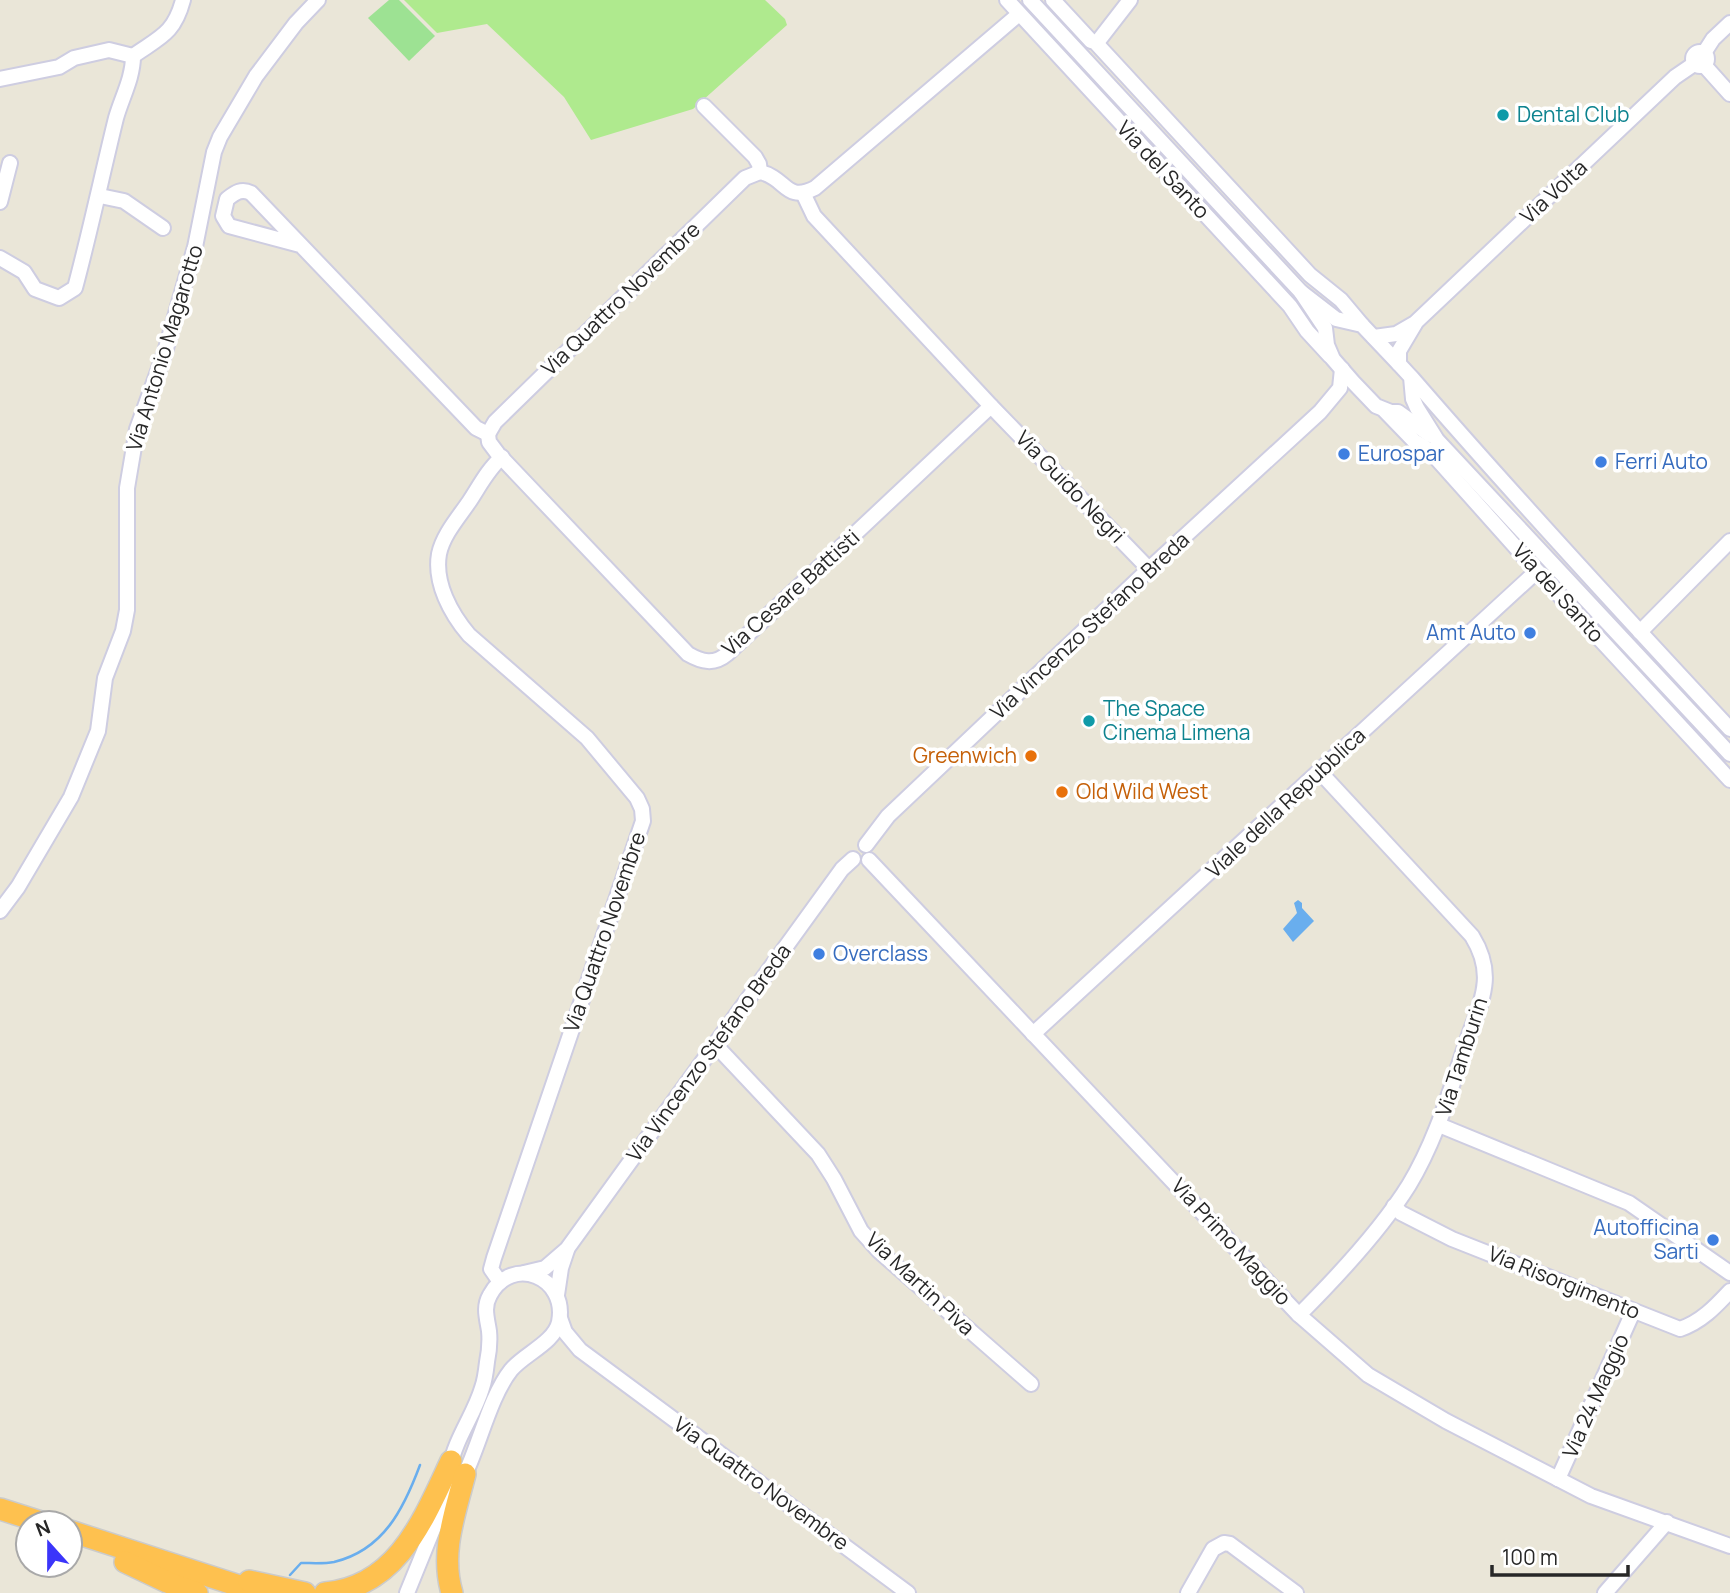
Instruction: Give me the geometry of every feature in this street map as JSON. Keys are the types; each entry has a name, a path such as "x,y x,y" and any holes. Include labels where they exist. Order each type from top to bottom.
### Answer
{"highway":[{"path":"326,1593 356,1586 383,1570 408,1545 458,1468"},
{"path":"452,1593 447,1574 447,1551 458,1468"},
{"path":"84,1537 222,1593"},
{"path":"84,1547 261,1593"},
{"path":"129,1557 167,1582 197,1593"},
{"path":"129,1557 171,1559 269,1587 305,1593"}],"street":[{"path":"133,56 167,34 177,18 183,0"},
{"name":"Via Antonio Magarotto","path":"0,911 18,887 71,797 98,731 105,678 123,631 127,610 127,488 137,429 165,352 192,260 214,152 256,76 296,23 318,0"},
{"name":"Via del Santo","path":"1007,0 1290,306 1299,320 1368,398 1437,439"},
{"path":"1030,0 1301,292 1336,319 1362,325"},
{"path":"1053,0 1091,41 1095,42 1130,0"},
{"path":"705,106 755,158 761,172 773,177 793,193 803,193 815,188 1019,14"},
{"name":"Via Volta","path":"1415,323 1675,77 1701,61 1713,39 1730,23"},
{"name":"Via del Santo","path":"1095,42 1224,184 1330,293 1341,300 1446,420 1543,524 1557,543 1730,729"},
{"path":"0,79 59,66 74,58 102,51 124,52 133,56"},
{"path":"0,258 24,272 35,289 59,298 75,288 100,196 117,116 132,74 133,56"},
{"path":"1701,61 1730,94"},
{"path":"1094,95 1106,83"},
{"path":"0,202 10,163"},
{"name":"Via Quattro Novembre","path":"488,434 495,422 734,188 745,178 761,172"},
{"name":"Via Cesare Battisti","path":"300,245 229,226 223,216 227,199 239,191 246,190 251,193 476,428 488,434 489,442 502,457 688,654 700,661 711,661 727,654 990,406"},
{"path":"803,193 814,216 990,406"},
{"path":"100,196 124,201 163,228"},
{"name":"Via del Santo","path":"1301,292 1320,319 1328,339 1328,350 1337,364"},
{"path":"1328,339 1338,325 1345,322"},
{"path":"1374,337 1396,334 1415,323"},
{"path":"1399,364 1399,351 1415,323"},
{"name":"Via Vincenzo Stefano Breda","path":"500,1282 510,1276 545,1268 567,1249 842,869 853,859 853,848 860,844 866,845 888,816 1149,569 1321,412 1340,388 1337,364"},
{"path":"1391,411 1406,408 1413,399 1414,386 1411,377"},
{"name":"Via Vincenzo Stefano Breda","path":"1321,412 1347,396 1355,394 1368,398"},
{"path":"1413,399 1437,439 1730,754"},
{"name":"Via Guido Negri","path":"990,406 1149,569"},
{"name":"Via del Santo","path":"1391,411 1409,436 1429,450 1730,780"},
{"name":"Via Quattro Novembre","path":"500,1282 491,1269 643,821 642,809 636,798 587,738 469,635 454,615 442,590 439,554 447,535 502,457"},
{"path":"1529,537 1543,524"},
{"path":"1640,632 1730,541"},
{"name":"Viale della Repubblica","path":"1033,1034 1537,571"},
{"name":"Via Tamburin","path":"1299,1315 1330,1284 1409,1185 1439,1125 1487,975 1478,944 1465,927 1320,772"},
{"path":"853,859 860,863 869,860 871,852 866,845"},
{"name":"Via Primo Maggio","path":"869,860 1299,1315 1336,1349 1385,1387 1591,1496 1730,1546"},
{"name":"Via Martin Piva","path":"714,1046 818,1154 861,1230 879,1251 1031,1384"},
{"path":"1439,1125 1629,1203 1730,1273"},
{"name":"Via Risorgimento","path":"1394,1206 1401,1213 1452,1239 1633,1312 1680,1328 1692,1325 1703,1317 1730,1291"},
{"name":"Via Vincenzo Stefano Breda","path":"560,1318 557,1296 567,1249"},
{"path":"524,1273 537,1276 551,1284 557,1296"},
{"path":"407,1593 458,1468 483,1387 490,1347 485,1314 489,1296 500,1282"},
{"name":"Via 24 Maggio","path":"1558,1479 1633,1312"},
{"path":"458,1468 509,1372 558,1327 560,1318"},
{"name":"Via Quattro Novembre","path":"560,1318 571,1342 580,1350 908,1593"},
{"name":"Via Quattro Novembre","path":"542,1343 566,1344 580,1350"},
{"path":"1605,1593 1667,1522"},
{"path":"1188,1593 1213,1549 1224,1543 1230,1544 1296,1593"}],"green space":[{"path":"389,0 399,0 435,36 409,61 368,18"},
{"path":"404,0 765,0 785,19 787,25 693,109 591,140 564,97 487,24 437,33"}],"water":[{"path":"1298,900 1314,921 1293,942 1283,929 1297,913 1294,903"}],"waterway":[{"path":"290,1575 301,1563 334,1562 366,1548 390,1525 407,1497 420,1465"}],"place":[{"name":"Dental Club","path":"1503,115"},
{"name":"Eurospar","path":"1344,454"},
{"name":"Ferri Auto","path":"1601,462"},
{"name":"Amt Auto","path":"1530,633"},
{"name":"The Space Cinema Limena","path":"1089,721"},
{"name":"Greenwich","path":"1031,756"},
{"name":"Old Wild West","path":"1062,792"},
{"name":"Overclass","path":"819,954"},
{"name":"Autofficina Sarti","path":"1713,1240"}]}
